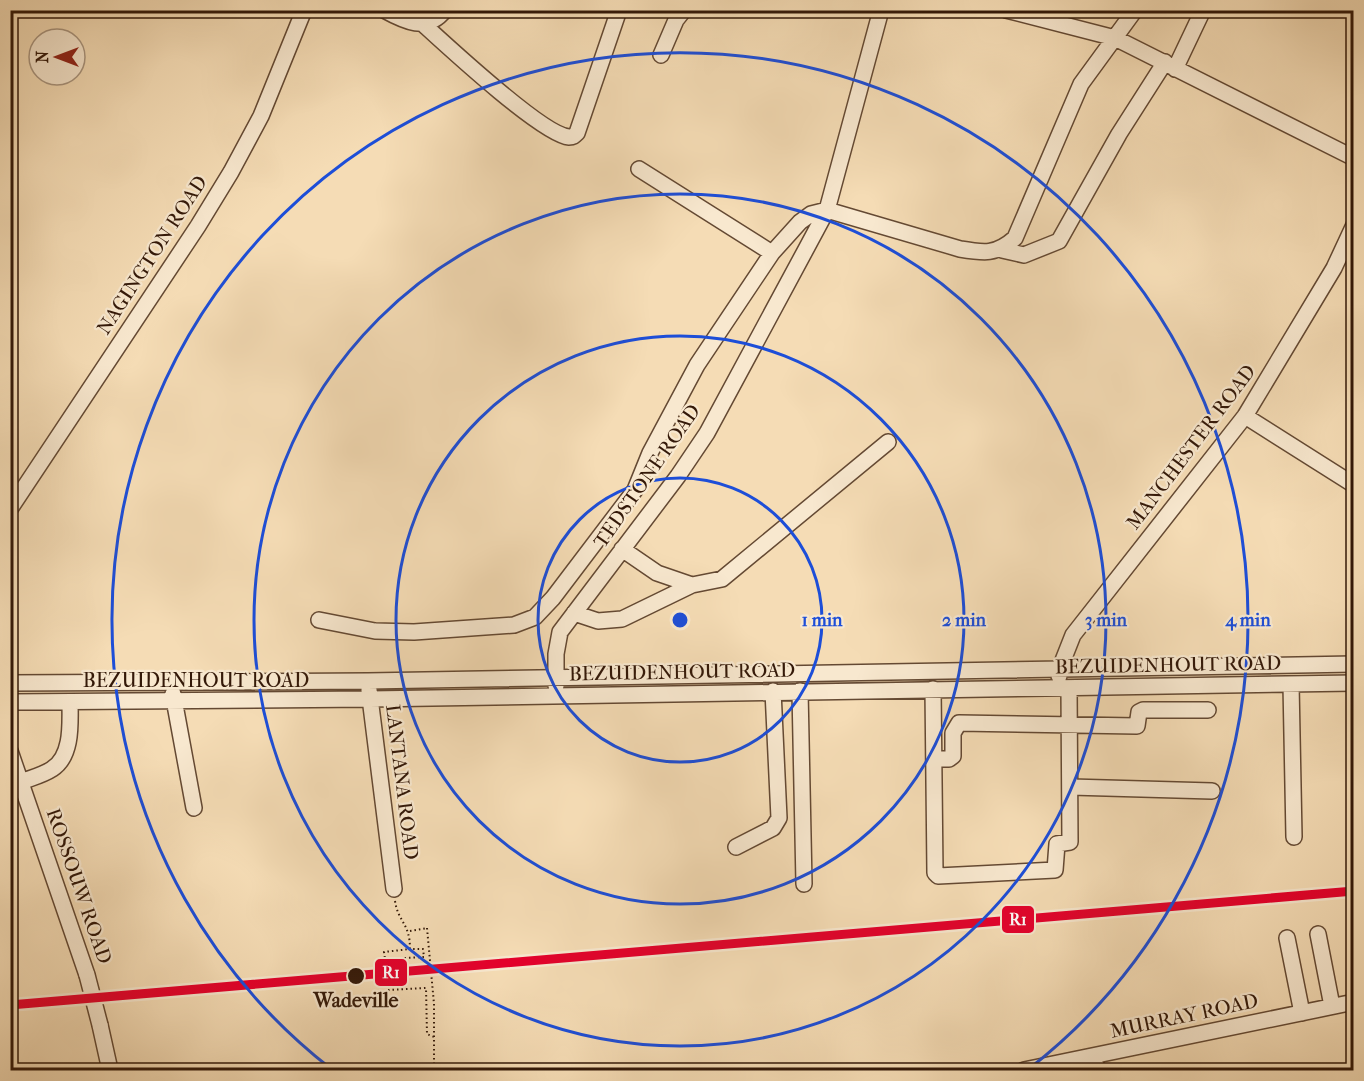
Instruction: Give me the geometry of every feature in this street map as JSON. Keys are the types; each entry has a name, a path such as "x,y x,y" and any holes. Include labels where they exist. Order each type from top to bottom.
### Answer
{"street":[{"name":"NAGINGTON ROAD","path":"10,509 198,226 231,172 261,116 304,10"},
{"path":"384,10 412,24 423,24 434,20 445,10"},
{"path":"423,24 470,67 540,123 567,137 573,137 577,133 619,10"},
{"path":"661,55 676,20 684,10"},
{"name":"TEDSTONE ROAD","path":"555,694 560,632 707,433 827,210 881,10"},
{"path":"1006,10 1115,38 1353,158"},
{"path":"1002,250 1015,238 1081,84 1135,10"},
{"path":"319,620 375,631 414,632 514,625 535,617 553,598 635,490 651,453 697,365 772,253 800,222 811,214 827,210 981,253 1002,250 1024,255 1059,241 1119,134 1203,10"},
{"path":"639,170 772,253"},
{"name":"MANCHESTER ROAD","path":"934,759 935,873 938,876 1055,870 1057,844 1070,842 1069,723 1060,668 1073,635 1245,416 1334,268 1353,225"},
{"path":"1245,416 1353,485"},
{"path":"574,613 598,621 622,619 692,585 722,579 888,442"},
{"path":"622,549 657,573 692,585"},
{"name":"BEZUIDENHOUT ROAD","path":"10,682 368,681 1353,664"},
{"path":"1284,665 1288,684 1294,837"},
{"path":"924,671 929,689 934,759 949,759 953,756 953,733 959,723 1069,723 1137,726 1139,712 1143,710 1208,710"},
{"path":"736,847 773,828 779,818 768,674"},
{"path":"504,678 504,696"},
{"name":"LANTANA ROAD","path":"368,681 394,889"},
{"path":"172,682 173,701 194,808"},
{"name":"BEZUIDENHOUT ROAD","path":"10,702 370,699 555,694 1353,682"},
{"path":"800,691 804,884"},
{"path":"21,782 50,771 58,764 69,738 70,702"},
{"name":"ROSSOUW ROAD","path":"10,751 87,975 110,1071"},
{"path":"1071,787 1212,791"},
{"path":"1318,934 1332,1006"},
{"path":"1287,938 1302,1013"},
{"name":"MURRAY ROAD","path":"1024,1071 1353,1002"},
{"path":"1090,1057 1099,1071"}],"path":[{"path":"394,889 396,910 410,931 410,949"},
{"path":"410,931 427,928 434,1004 434,1071"},
{"path":"423,949 424,957 403,958 385,959 384,952 423,949"},
{"path":"403,958 405,989"},
{"path":"388,990 426,988 427,1034 434,1037"}],"railway":[{"path":"10,1005 1354,891"}],"transit line":[{"name":"R1","path":"10,1005 1354,891"}],"place":[{"name":"Wadeville","path":"356,976"}]}
